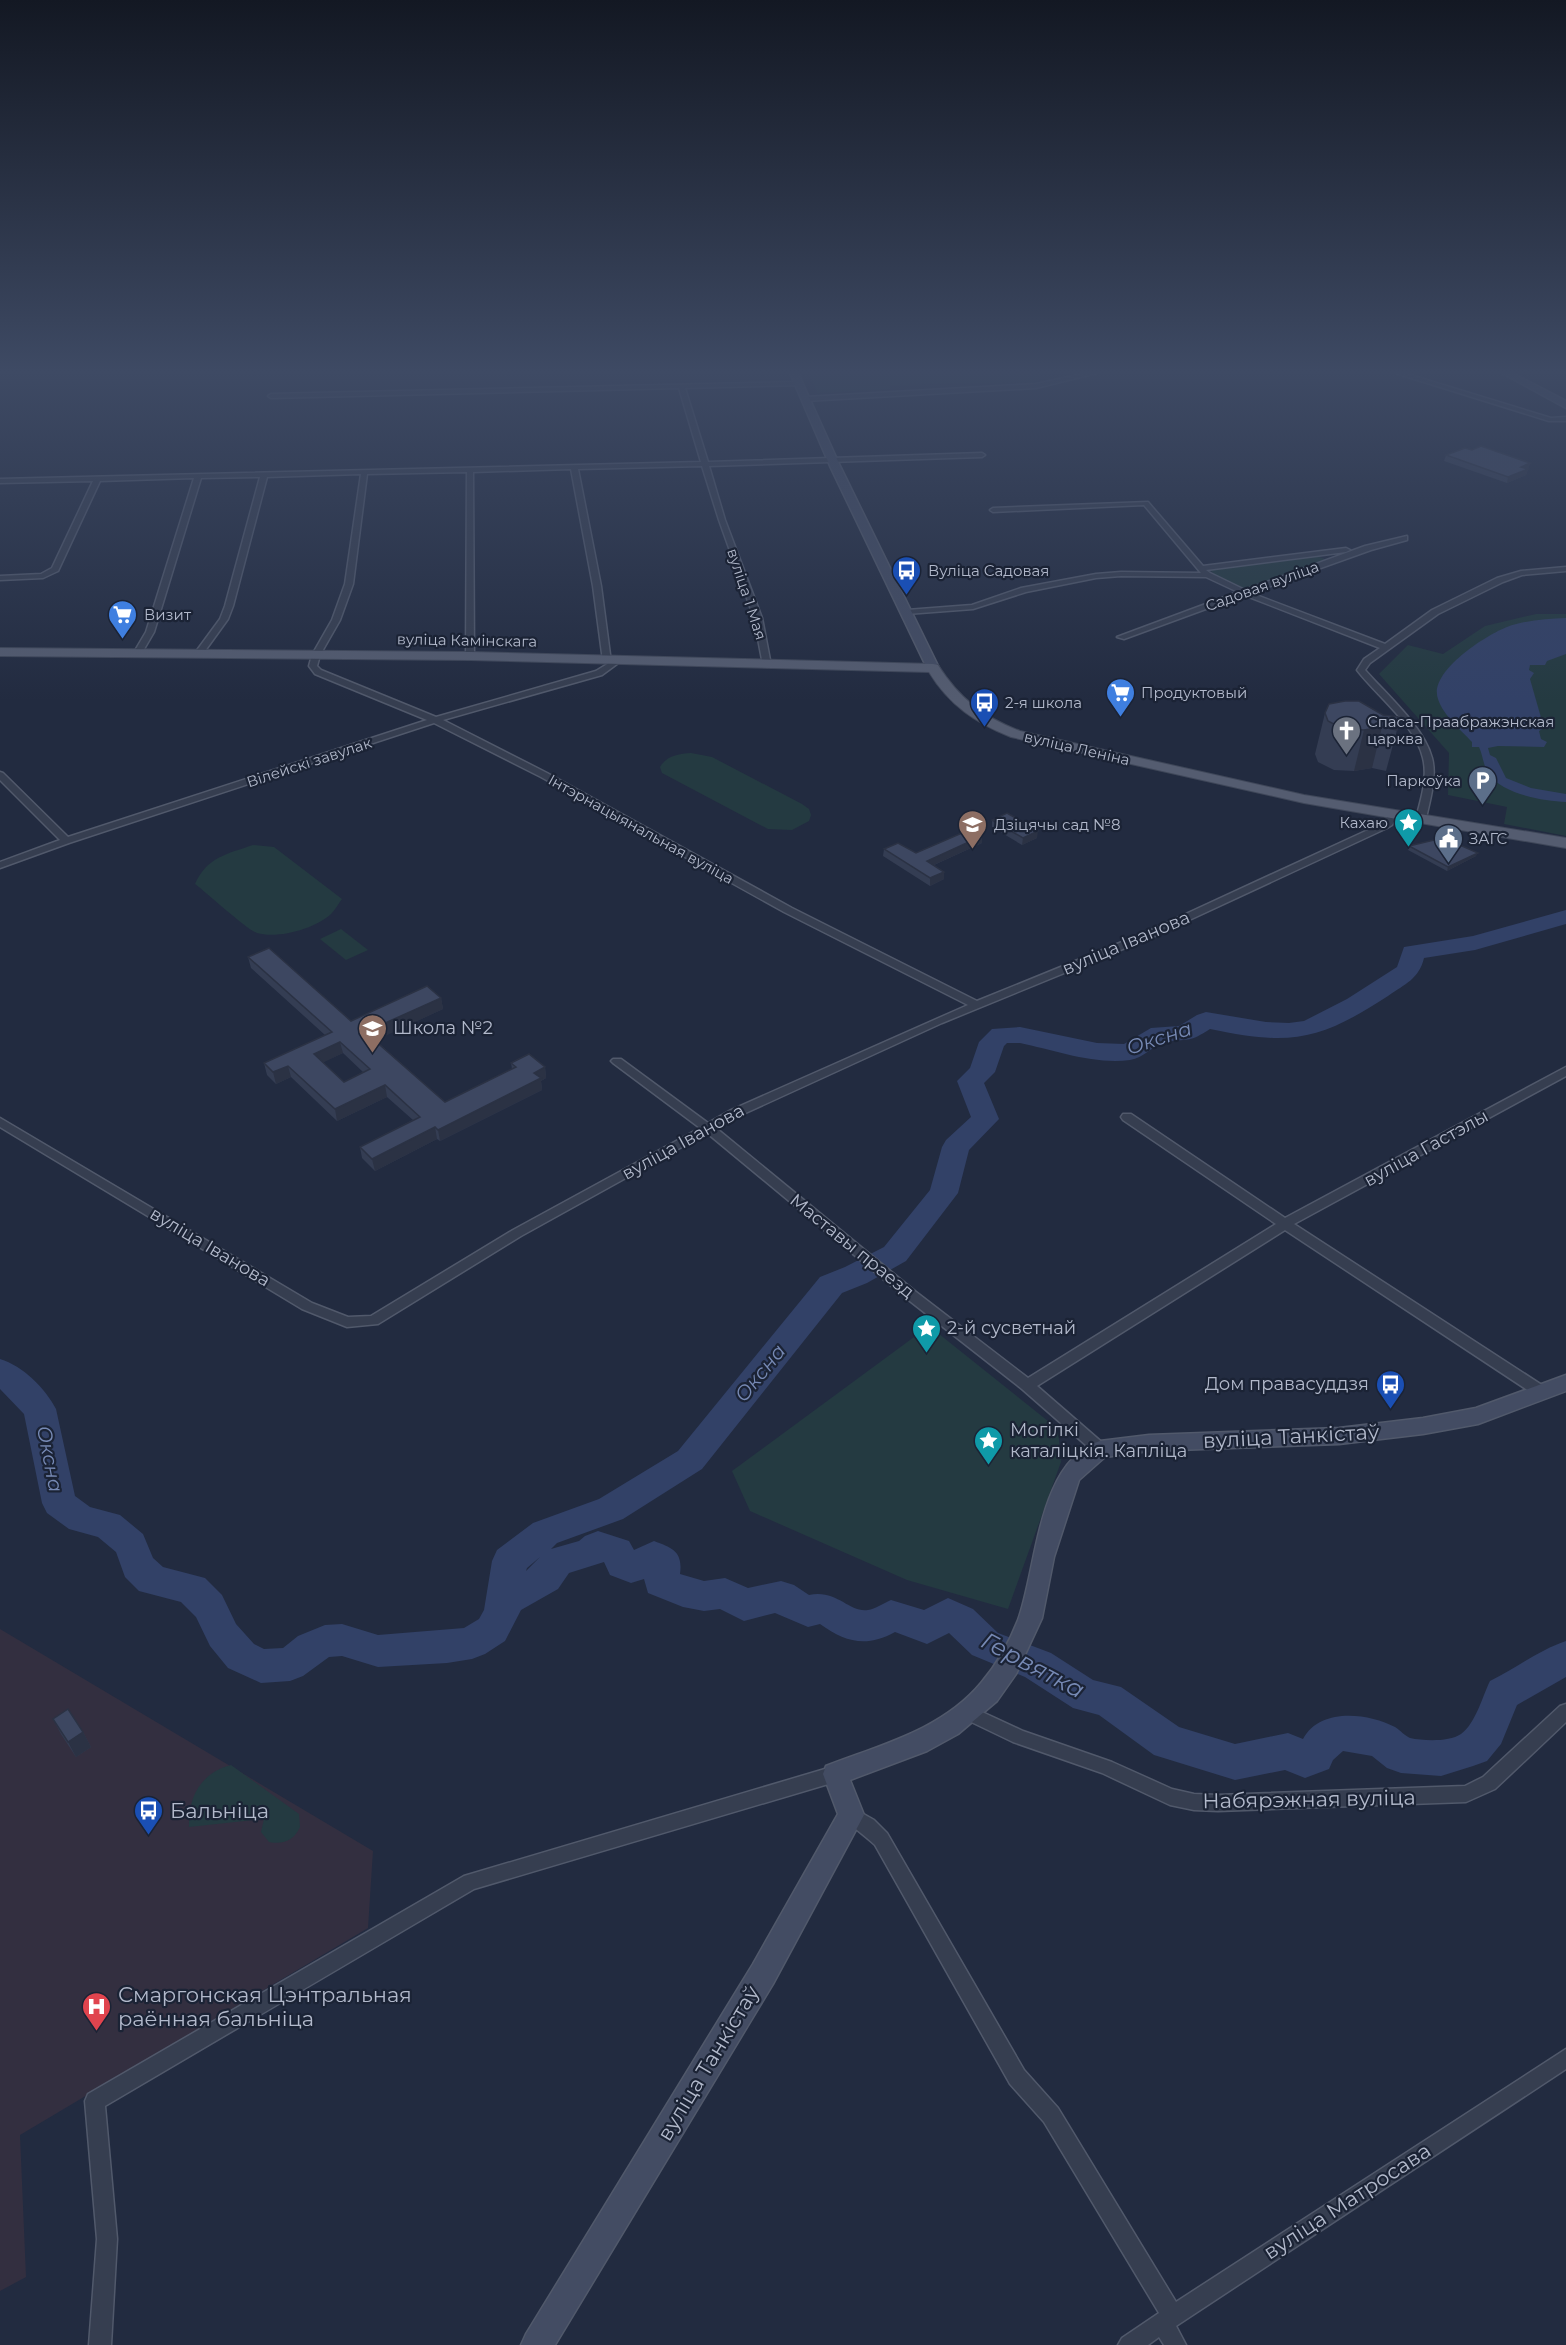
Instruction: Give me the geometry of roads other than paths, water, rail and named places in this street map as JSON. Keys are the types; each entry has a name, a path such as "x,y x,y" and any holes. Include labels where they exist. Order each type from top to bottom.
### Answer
{"main road":[{"name":"вуліца Леніна","path":"843,482 933,668 944,685 968,711 988,723 1016,734 1304,799 1566,843"},
{"name":"вуліца Камінскага","path":"0,652 470,656 933,668"},
{"name":"вуліца Танкістаў","path":"1100,1449 1149,1443 1339,1436 1423,1426 1478,1416 1566,1383"},
{"path":"852,1815 835,1774 918,1743 949,1726 988,1693 1008,1667 1030,1618 1043,1557 1070,1475 1100,1449"},
{"name":"вуліца Танкістаў","path":"537,2345 763,1974 852,1815"}],"street":[{"path":"0,578 43,576 55,569 96,482"},
{"path":"137,654 150,632 196,482"},
{"path":"200,653 224,619 229,606 262,482"},
{"path":"316,655 336,620 349,584 363,482"},
{"path":"470,482 470,656"},
{"path":"577,482 612,661"},
{"name":"вуліца 1 Мая","path":"710,482 758,618 767,665"},
{"path":"993,510 1146,503 1204,572 1243,592 1384,647"},
{"name":"Садовая вуліца","path":"1121,637 1368,548 1404,538"},
{"name":"Садовая вуліца","path":"907,612 973,607 1024,590 1096,576 1204,572 1368,548"},
{"path":"1421,818 1429,767 1427,756 1416,735 1361,670 1367,661 1384,647 1435,612 1500,580 1521,573 1566,569"},
{"name":"Інтэрнацыянальная вуліца","path":"316,655 313,666 318,672 435,720 544,775 788,910 977,1005"},
{"name":"Вілейскі завулак","path":"0,865 66,841 435,720 599,673 612,661"},
{"path":"0,776 66,841"},
{"name":"вуліца Іванова","path":"0,1122 307,1306 347,1322 373,1321 517,1233 708,1128 789,1087 1174,923 1384,826 1389,823 1393,814"},
{"name":"Маставы праезд","path":"617,1061 708,1128 891,1278 1027,1384 1100,1449"},
{"name":"вуліца Гастэлы","path":"1027,1384 1285,1224 1566,1071"},
{"path":"1127,1117 1285,1224 1543,1393"},
{"name":"Набярэжная вуліца","path":"967,1712 1019,1737 1106,1767 1170,1797 1194,1802 1218,1803 1466,1794 1489,1783 1566,1712"},
{"path":"100,2345 107,2239 95,2101 470,1882 835,1774"},
{"path":"852,1815 881,1839 1017,2076 1051,2115 1168,2320 1174,2345"},
{"name":"вуліца Матросава","path":"1129,2345 1566,2058"}],"water":[{"path":"1566,618 1566,654 1547,661 1545,665 1530,665 1529,670 1534,673 1530,679 1544,728 1539,731 1541,739 1547,742 1544,747 1498,746 1488,748 1490,755 1496,758 1506,778 1531,788 1566,794 1566,802 1523,795 1494,780 1486,770 1479,747 1472,747 1472,742 1440,705 1437,688 1450,666 1473,646 1498,631 1536,620"}],"waterway":[{"name":"Оксна","path":"0,1371 19,1386 40,1409 59,1503 81,1519 108,1525 131,1544 138,1566 152,1580 192,1589 209,1606 223,1635 241,1656 261,1666 290,1664 311,1648 325,1641 342,1640 378,1651 447,1647 472,1643 492,1630 502,1614 510,1561 545,1533 611,1509 690,1460 831,1285 856,1275 895,1254 944,1193 956,1147 985,1119 970,1081 982,1072 992,1042 1001,1035 1020,1035 1097,1051 1129,1052 1160,1034 1184,1034 1206,1020 1266,1030 1299,1030 1341,1013 1409,970 1413,952 1475,943 1566,917"},
{"name":"Гервятка","path":"505,1601 545,1578 558,1561 589,1554 598,1546 616,1551 623,1564 631,1568 654,1556 664,1562 661,1582 683,1592 704,1596 725,1593 744,1605 781,1596 790,1604 808,1611 821,1608 830,1611 849,1624 873,1626 891,1616 900,1617 927,1628 948,1614 960,1620 985,1644 1038,1665 1086,1696 1107,1699 1168,1742 1235,1762 1288,1751 1305,1760 1315,1756 1318,1748 1335,1733 1348,1733 1382,1740 1401,1755 1441,1758 1473,1748 1487,1732 1503,1693 1530,1680 1566,1657"}],"place":[{"name":"Вуліца Садовая","path":"907,596"},
{"name":"Визит","path":"123,640"},
{"name":"Продуктовый","path":"1120,718"},
{"name":"2-я школа","path":"984,728"},
{"name":"Спаса-Праабражэнская царква","path":"1346,756"},
{"name":"Паркоўка","path":"1482,806"},
{"name":"Кахаю","path":"1409,848"},
{"name":"Дзіцячы сад №8","path":"973,850"},
{"name":"ЗАГС","path":"1448,864"},
{"name":"Школа №2","path":"372,1054"},
{"name":"2-й сусветнай","path":"926,1354"},
{"name":"Дом правасуддзя","path":"1390,1410"},
{"name":"Могілкі каталіцкія. Капліца","path":"989,1466"},
{"name":"Бальніца","path":"149,1836"},
{"name":"Смаргонская Цэнтральная раённая бальніца","path":"97,2032"}]}
